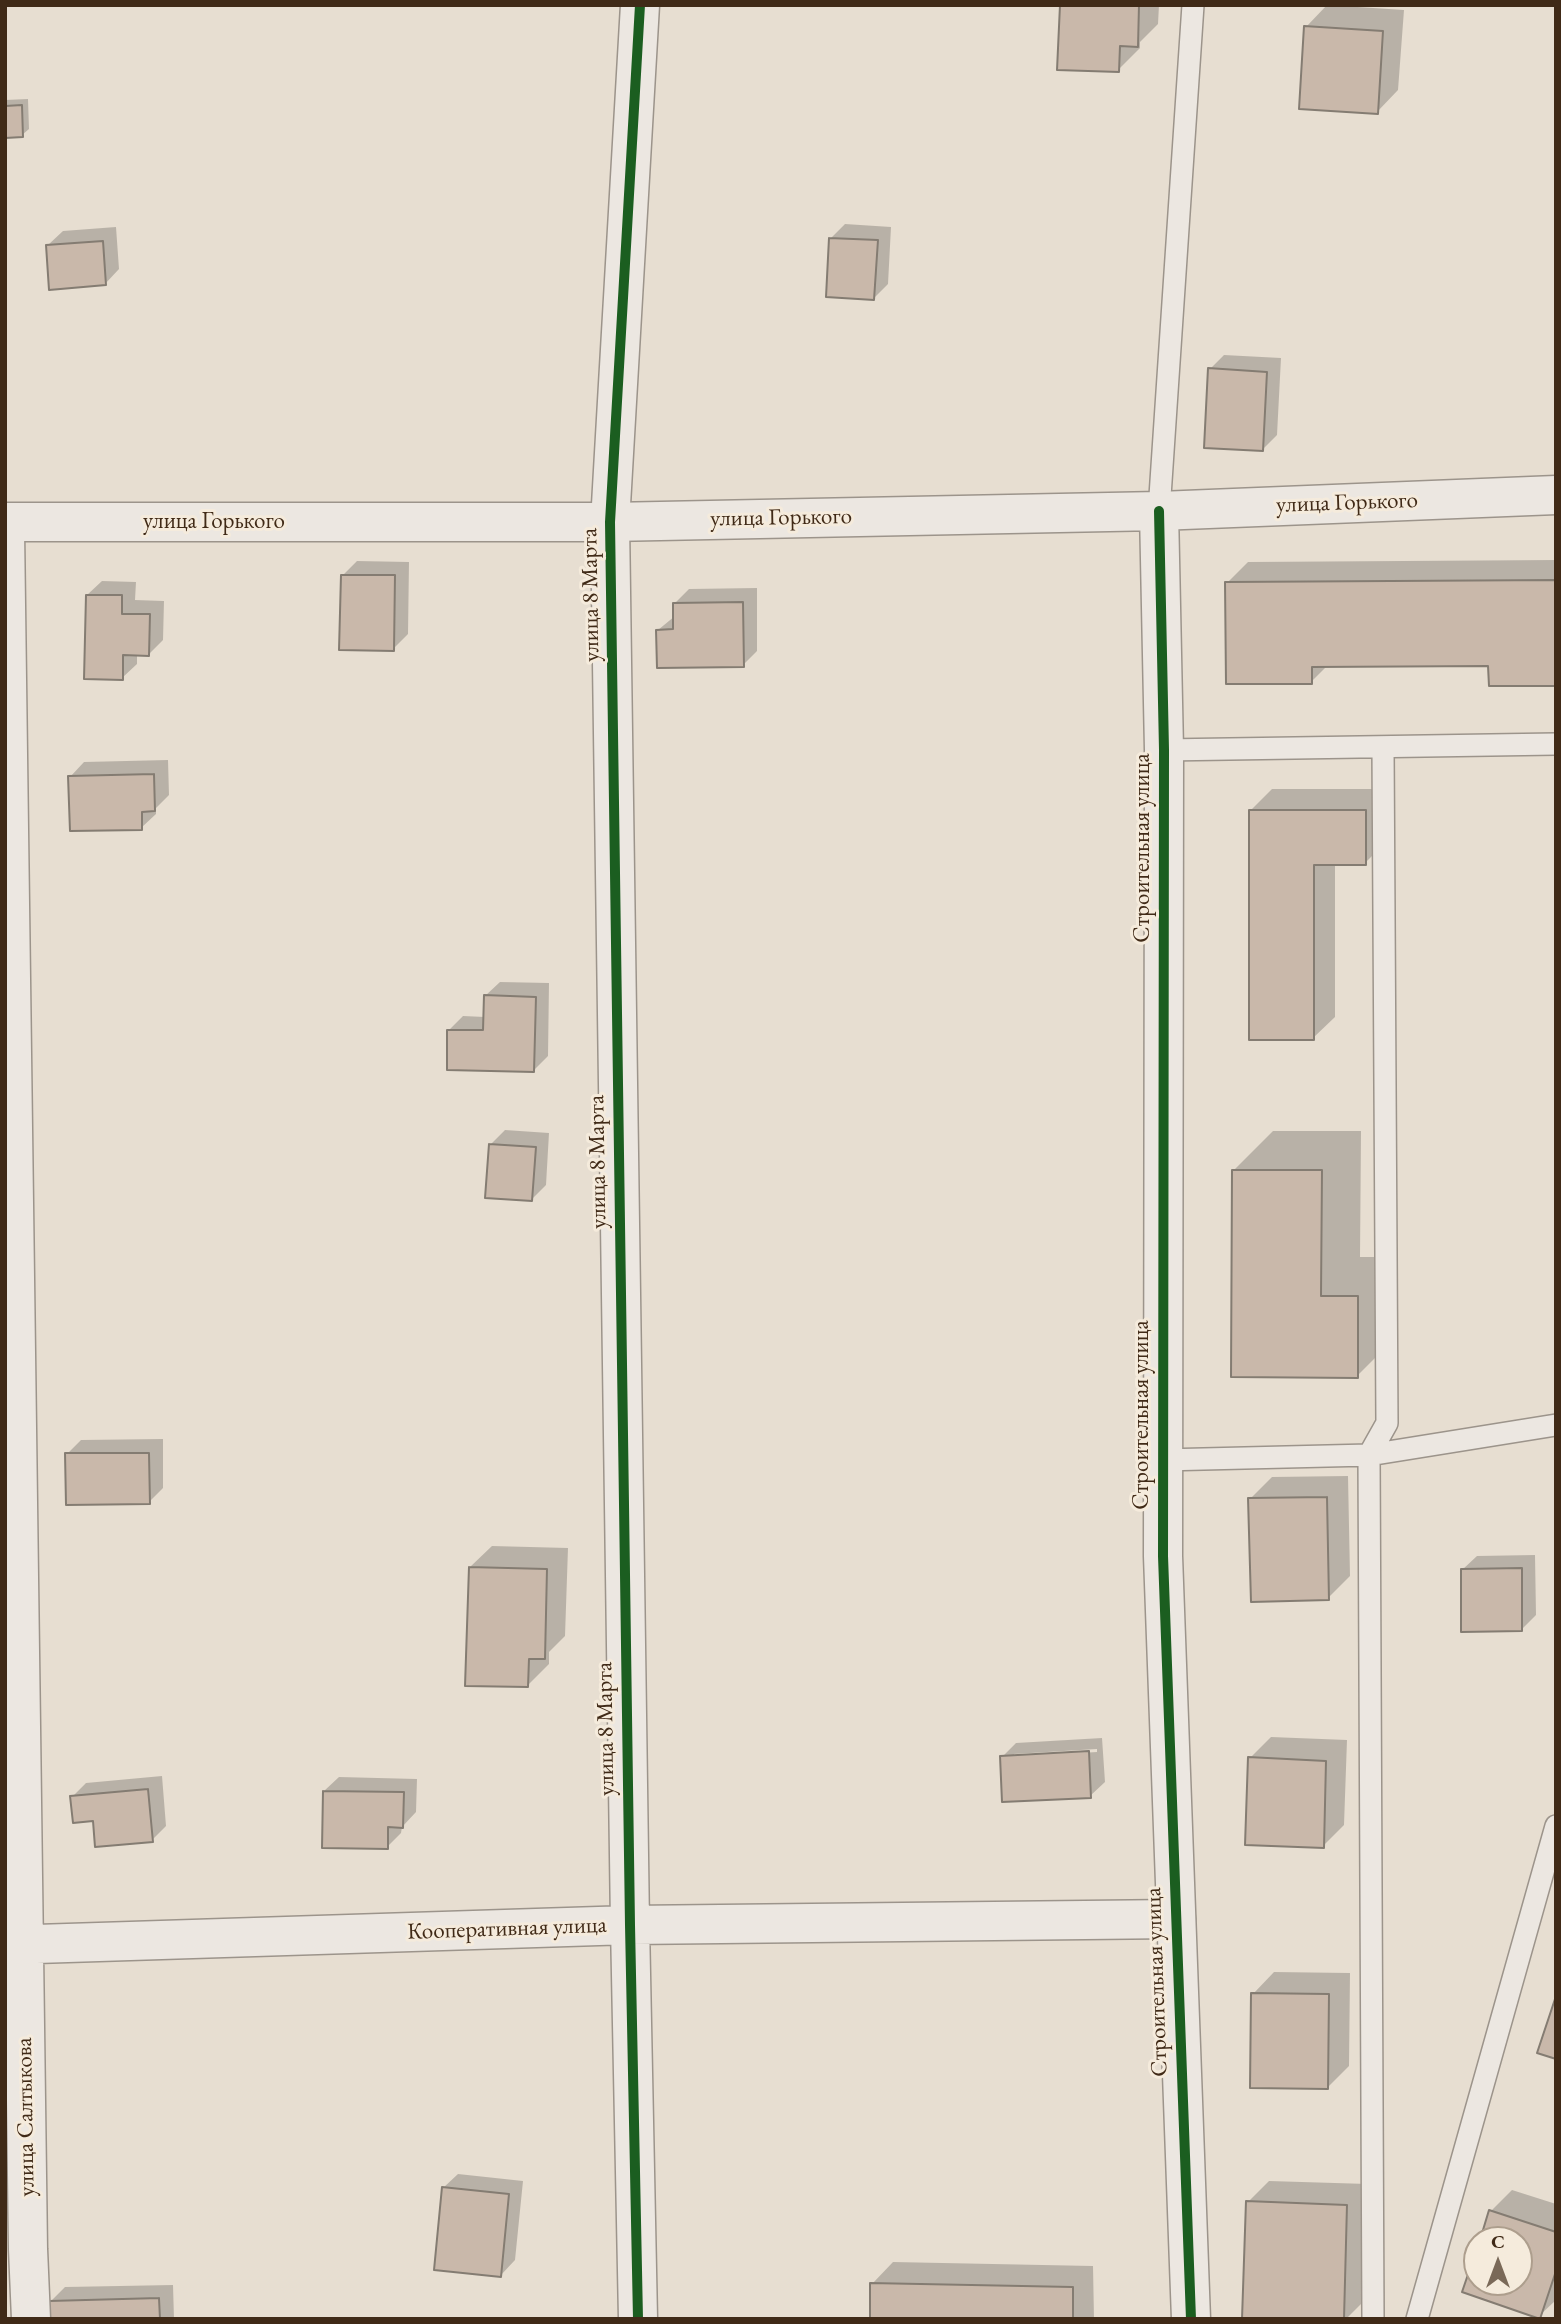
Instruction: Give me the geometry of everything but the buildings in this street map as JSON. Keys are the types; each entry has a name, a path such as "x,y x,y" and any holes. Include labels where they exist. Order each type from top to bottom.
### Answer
{"street":[{"name":"улица 8 Марта","path":"638,2319 610,522 640,5"},
{"name":"улица Горького","path":"5,522 610,522 1159,511 1556,495"},
{"name":"Строительная улица","path":"1159,511 1164,750 1163,1556 1191,2319"},
{"name":"улица Салтыкова","path":"5,530 14,1945 31,2319"},
{"name":"Кооперативная улица","path":"14,1945 630,1925 1176,1919"}],"lane":[{"path":"1159,511 1193,5"},
{"path":"1164,750 1556,744"},
{"path":"1373,2319 1370,1455 1387,1423 1383,747"},
{"path":"1162,1460 1370,1455 1556,1425"},
{"path":"1417,2319 1556,1826"}],"cycle path":[{"path":"638,2319 610,522 640,5"},
{"path":"1159,511 1164,750 1163,1556 1191,2319"}]}
